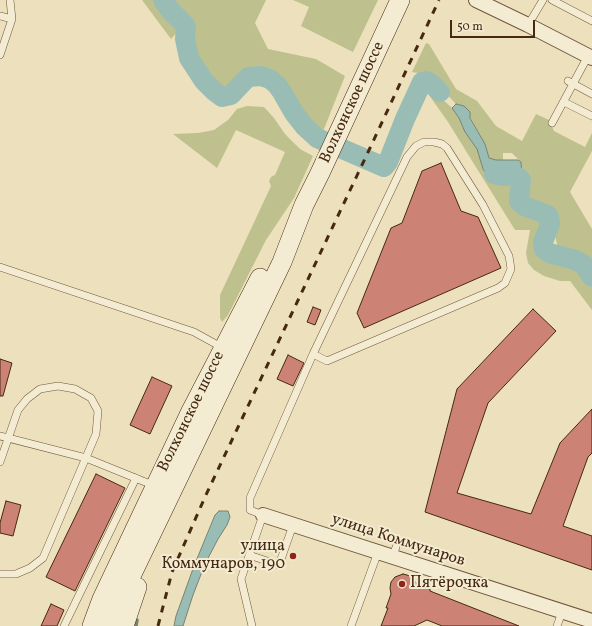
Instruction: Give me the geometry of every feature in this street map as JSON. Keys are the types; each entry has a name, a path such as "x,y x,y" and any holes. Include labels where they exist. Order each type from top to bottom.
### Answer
{"main road":[{"name":"Волхонское шоссе","path":"92,626 102,599 162,490 230,352 275,249 304,205 320,173 400,1"},
{"name":"Волхонское шоссе","path":"107,626 162,490"},
{"path":"124,626 158,526 162,490"}],"street":[{"path":"476,0 590,57"},
{"name":"улица Коммунаров","path":"263,515 378,552 394,552 562,612 592,621"}],"lane":[{"path":"0,55 12,19 10,0"},
{"path":"528,26 543,0"},
{"path":"552,0 592,21"},
{"path":"0,16 12,19"},
{"path":"552,123 571,83 590,57"},
{"path":"571,83 592,94"},
{"path":"560,105 592,116"},
{"path":"252,626 241,579 263,515 250,510 250,498 313,354 407,157 416,146 424,142 442,144 447,148 483,205 509,256 511,270 505,283 498,288 327,361 313,354"},
{"path":"0,267 194,332 230,352"},
{"path":"0,462 18,410 27,399 40,389 58,386 75,389 91,398 98,411 96,434 42,558 30,568 16,574 0,574"},
{"path":"0,436 86,458 162,490"},
{"path":"64,626 136,478"},
{"path":"249,555 279,565 293,525"},
{"path":"351,626 378,552"},
{"path":"557,626 562,612"}],"green space":[{"path":"142,0 160,0 182,27 171,39"},
{"path":"168,0 266,0 255,23 268,49 316,59 345,76 322,134 300,113 291,93 281,78 271,72 258,70 242,77 225,93 208,78 192,49 190,27"},
{"path":"293,0 378,0 353,52 301,26 309,7"},
{"path":"426,43 429,44 456,89 477,101 496,126 522,141 536,114 549,120 554,131 585,147 592,133 592,151 570,192 592,229 592,269 583,261 561,250 557,244 555,236 556,222 550,214 527,204 522,197 521,162 512,153 503,153 503,160 489,158 485,144 464,106 456,104 428,75 412,72"},
{"path":"428,86 452,108 459,118 465,132 477,149 483,169 496,179 508,178 517,183 516,201 521,209 542,215 547,221 540,246 548,257 575,261 592,281 592,310 570,281 560,281 544,276 534,270 528,263 526,253 530,230 515,230 448,122 424,88"},
{"path":"247,106 264,107 285,134 300,149 313,156 294,198 266,240 228,315 222,322 220,318 220,295 271,186 269,181 271,177 275,175 285,152 236,130 217,168 173,134 198,133 214,130 228,120 237,109"}],"water":[{"path":"456,104 464,106 470,112 470,118 485,144 489,158 496,160 518,160 521,162 522,177 517,183 508,178 489,178 483,169 477,149 465,132 459,118 452,108"},
{"path":"219,511 228,511 230,517 227,525 205,564 183,626 174,626 176,616 194,566 215,515"}],"building":[{"path":"441,163 461,211 478,217 501,268 364,328 357,313 391,228 402,223 422,171"},
{"path":"313,307 321,310 315,325 307,322"},
{"path":"533,309 556,331 488,403 457,493 531,514 560,443 592,409 592,453 588,457 563,526 592,536 592,570 425,512 457,389"},
{"path":"288,355 304,363 293,386 277,379"},
{"path":"0,359 12,363 3,396 0,396"},
{"path":"152,377 172,386 150,434 130,425"},
{"path":"96,474 125,488 75,591 46,577"},
{"path":"6,501 21,505 13,536 0,533 0,523"},
{"path":"403,574 412,577 416,583 430,589 430,591 519,626 442,626 427,620 414,626 381,626 388,608 386,608 391,594 391,582 395,577"},
{"path":"51,604 64,610 57,626 41,626"}],"waterway":[{"path":"163,0 171,11 186,26 185,39 189,58 204,81 214,91 222,97 231,95 248,77 261,76 270,79 277,85 294,113 305,127 317,138 384,167 388,162 422,82 427,81 440,92"},
{"path":"382,171 384,167"},
{"path":"494,174 518,177 521,180 519,201 524,206 548,215 550,224 543,242 544,249 549,253 575,260 583,264 592,277"},
{"path":"136,626 137,620"}],"railway":[{"path":"158,626 172,572 205,497 439,0"}],"place":[{"name":"улица Коммунаров, 190","path":"293,556"},
{"name":"Пятёрочка","path":"402,584"}]}
